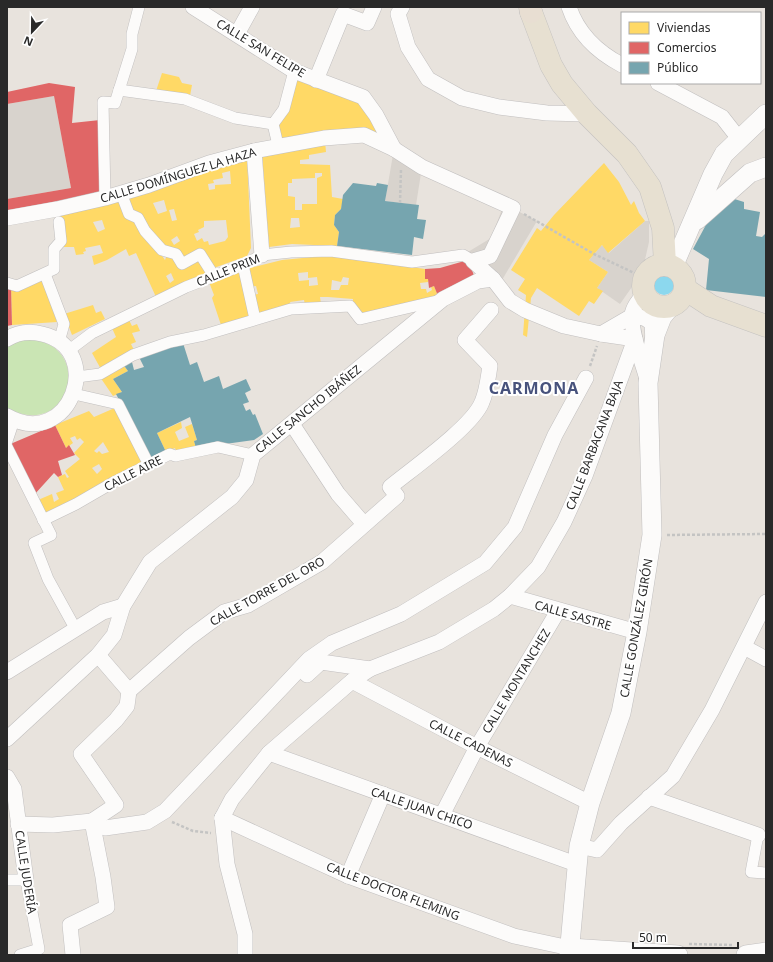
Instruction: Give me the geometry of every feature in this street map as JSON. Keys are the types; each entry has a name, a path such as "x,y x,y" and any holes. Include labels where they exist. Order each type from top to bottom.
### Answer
{"main road":[{"path":"531,10 551,65 562,84 587,114 627,154 650,187 663,228 669,266"},
{"path":"669,266 683,276 685,289 680,300 671,306 664,307 652,304 644,286 653,268 669,266"},
{"path":"685,289 711,306 766,326"}],"street":[{"path":"105,198 103,102 116,103 132,50 132,34 139,7"},
{"name":"CALLE SAN FELIPE","path":"193,7 294,71 363,97 376,115 398,152"},
{"path":"237,34 252,7"},
{"path":"316,80 343,14 367,23 374,7"},
{"path":"402,7 398,14 408,47 428,79 462,98 499,107 547,113 587,114"},
{"path":"570,7 574,20 590,44 621,64"},
{"path":"278,145 273,124 284,109 294,71"},
{"path":"660,84 722,117 740,140"},
{"path":"119,90 185,99 235,118 273,124"},
{"path":"669,266 693,224 716,167 724,154 766,114"},
{"name":"CALLE DOMÍNGUEZ LA HAZA","path":"7,218 58,215 105,198 149,185 209,162 254,150 324,138 364,135 398,152 422,167 513,208"},
{"path":"254,150 262,255"},
{"path":"693,224 750,173 766,167"},
{"path":"121,193 129,214 138,218 145,231 162,250 176,254 182,264 200,254 214,276"},
{"path":"473,261 490,256 513,208"},
{"path":"7,283 17,286 54,269 54,249 61,241 58,215"},
{"name":"CALLE PRIM","path":"64,347 186,287 243,266 262,255 291,252 331,251 412,262 463,254 473,261"},
{"path":"473,261 493,279 510,301 529,312 564,326 601,334 635,339"},
{"path":"243,266 255,319"},
{"path":"45,274 64,324 64,347"},
{"name":"CALLE SANCHO IBÁÑEZ","path":"7,738 98,655 114,635 123,606 150,562 232,497 246,480 253,455 443,299 478,281 493,279"},
{"path":"644,286 632,316 635,339 648,383"},
{"path":"77,377 100,374 133,355 291,309 350,306 360,319 443,299"},
{"name":"CALLE GONZÁLEZ GIRÓN","path":"570,951 576,864 579,846 590,803 621,713 637,632 652,535 648,383 655,335 662,317 671,306"},
{"name":"CALLE TORRE DEL ORO","path":"129,690 189,638 224,612 248,605 322,562 397,496 390,487 451,438 475,414 482,403 490,366 465,340 490,310"},
{"path":"601,334 632,316 644,318 652,324 653,349"},
{"path":"7,339 21,333 35,332 48,335 64,347 74,364 77,377 74,394 67,406 56,416 43,422 29,423 11,418 7,441"},
{"name":"CALLE BARBACANA BAJA","path":"222,818 232,799 268,753 352,681 370,669 439,642 494,609 510,596 538,567 564,522 584,476 635,339"},
{"path":"92,821 105,828 147,822 165,811 309,659 332,643 401,614 485,562 515,527 555,435 586,378"},
{"path":"74,394 118,404 149,465"},
{"path":"292,424 338,494 364,524"},
{"name":"CALLE AIRE","path":"43,520 170,454 175,456 218,447 253,455"},
{"path":"7,448 10,462 51,535 34,543 48,579 75,628"},
{"name":"CALLE SASTRE","path":"510,596 558,611 637,632"},
{"path":"579,846 596,850 621,823 673,776 712,710 766,602"},
{"path":"7,672 62,639 75,628 104,612 123,606"},
{"name":"CALLE MONTANCHEZ","path":"442,815 477,747 558,611"},
{"path":"744,647 766,659"},
{"path":"18,824 53,825 92,821 116,805 81,754 116,720 127,706 129,690 98,655"},
{"path":"221,752 247,735 286,694 322,662 370,669"},
{"name":"CALLE CADENAS","path":"352,681 477,747 590,803"},
{"name":"CALLE JUAN CHICO","path":"268,753 576,864"},
{"name":"CALLE JUDERÍA","path":"7,777 14,789 26,880 39,949 20,955"},
{"path":"348,876 382,794"},
{"path":"650,797 758,835 751,872 766,873"},
{"path":"222,818 227,864 245,934 245,955"},
{"name":"CALLE DOCTOR FLEMING","path":"222,818 348,876 514,936 570,951"},
{"path":"73,955 70,925 107,907 103,877 92,821"},
{"path":"7,880 26,880"},
{"path":"570,951 678,955"},
{"path":"746,955 766,952"}],"path":[{"path":"398,152 400,202"},
{"path":"513,208 594,254 644,286"},
{"path":"586,378 601,334"},
{"path":"652,535 766,534"},
{"path":"157,816 193,831 224,834"}],"green space":[{"path":"24,339 47,343 61,355 68,370 67,387 60,402 47,412 29,415 7,408 7,348 12,343"}],"shaded area":[{"path":"54,96 71,188 7,199 7,104"},
{"path":"394,149 422,167 416,205 385,201"},
{"path":"504,204 537,221 502,280 463,255 491,238"},
{"path":"645,221 649,221 649,242 644,264 634,284 620,304 597,288 608,272 589,260 602,245 609,253"}],"water":[{"path":"664,275 671,278 674,285 671,292 664,295 657,292 654,285 657,278"}],"building: Viviendas":[{"path":"162,73 179,77 182,83 192,85 190,96 156,91"},
{"path":"298,78 363,102 380,133 280,138 278,123 288,112"},
{"path":"325,141 326,152 309,155 309,159 300,160 300,164 330,165 332,197 343,199 341,209 335,215 334,225 339,232 337,246 292,244 269,247 262,153","holes":["315,173 322,173 322,176 317,178 317,204 302,204 302,210 295,210 295,197 288,196 288,183 292,183 292,179 315,178","291,218 299,218 300,227 290,228"]},
{"path":"247,155 251,248 247,256 211,269 204,251 182,261 161,245 137,211 131,214 124,197","holes":["230,171 231,184 215,185 215,189 209,190 208,184 214,183 213,180 223,178 222,173","164,200 167,211 158,214 153,203","174,209 177,220 172,221 169,210","226,220 228,237 225,241 209,245 208,241 204,242 202,238 197,241 194,234 199,232 198,230 204,227 204,221","177,236 180,241 174,245 171,240"]},
{"path":"604,163 619,182 631,205 634,201 639,213 645,221 608,253 602,245 589,260 608,272 597,288 603,291 594,304 589,301 579,316 537,288 531,298 527,337 523,335 526,295 518,290 525,279 511,270 537,228 541,231 554,215"},
{"path":"120,197 165,260 167,255 175,256 181,267 199,256 208,273 156,297 136,253 129,256 126,249 107,260 94,265 92,256 103,253 100,245 85,248 86,251 83,252 84,254 76,255 74,247 64,247 62,222 57,223 56,214","holes":["102,220 105,229 98,232 93,222","171,273 174,280 170,283 166,276"]},
{"path":"324,256 342,257 425,269 425,279 428,279 428,282 420,283 421,289 426,289 427,293 432,290 431,287 434,286 438,296 360,316 353,304 353,299 328,297 320,297 321,304 305,305 304,300 290,302 292,307 256,314 252,295 258,294 256,286 250,287 246,269 282,260","holes":["308,272 308,278 317,277 318,285 309,286 309,280 299,281 298,273","343,277 349,278 348,285 341,285 339,290 331,290 332,280 341,282"]},
{"path":"241,269 254,317 222,328 212,298 214,295 209,282"},
{"path":"42,279 57,322 12,325 11,287"},
{"path":"93,305 96,313 101,311 105,319 72,335 64,314"},
{"path":"129,320 132,326 137,324 140,331 132,333 136,342 131,344 134,350 102,371 92,353 116,337 112,328"},
{"path":"122,363 128,371 113,379 122,392 113,396 100,377"},
{"path":"117,407 144,464 45,516 38,500 52,494 54,502 59,499 56,493 64,490 58,477 65,474 67,478 69,477 65,471 80,459 74,453 84,442 80,438 77,440 75,436 70,438 73,443 66,448 55,425 89,411 94,417","holes":["103,442 109,452 102,454 99,451 97,453 94,451","99,464 102,469 97,474 92,468"]},
{"path":"181,422 182,428 175,432 179,441 189,437 185,427 192,424 197,440 194,441 196,448 177,453 175,448 166,452 157,433"}],"building: Comercios":[{"path":"49,83 75,87 72,123 100,120 99,196 7,215 7,199 71,188 54,96 7,104 7,92"},
{"path":"468,260 475,278 438,296 434,286 429,288 428,279 425,279 425,269 440,268"},
{"path":"7,286 11,287 12,325 7,326"},
{"path":"55,425 66,448 69,445 75,455 58,461 62,475 58,477 54,473 34,495 8,445"}],"building: Público":[{"path":"353,183 376,186 377,183 388,185 385,201 419,205 417,219 426,220 423,239 414,237 412,255 337,246 339,232 334,225 335,215 341,209 343,195"},
{"path":"728,197 744,202 744,209 760,212 756,236 762,237 766,233 766,297 706,290 709,259 693,249 708,221"},
{"path":"183,343 190,365 197,362 204,382 219,376 223,389 246,379 251,390 245,393 249,402 243,404 246,411 250,409 253,415 255,414 263,434 254,440 196,448 194,441 197,440 190,417 157,433 166,452 150,460 116,394 122,392 113,379 128,371 122,363 131,358 134,370 144,367 138,355"}],"district":[{"name":"CARMONA","path":"534,388"}]}
